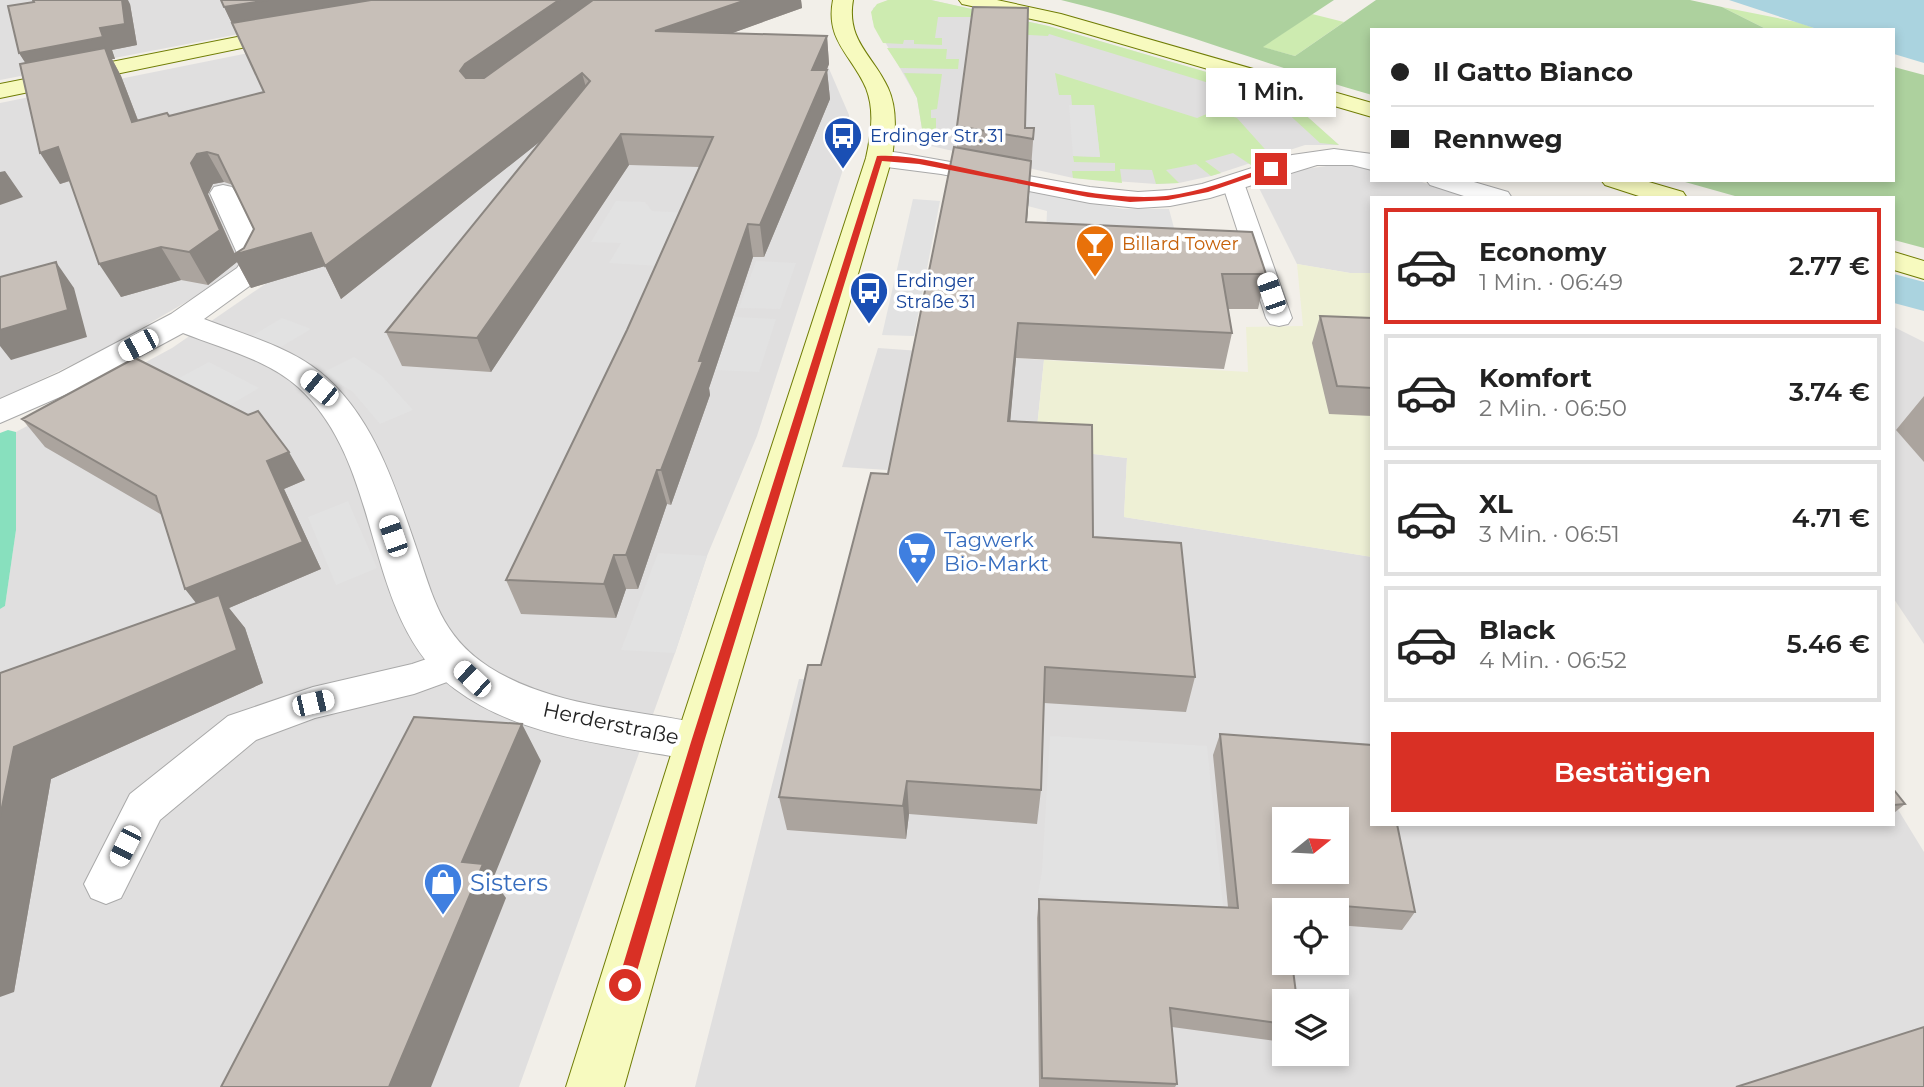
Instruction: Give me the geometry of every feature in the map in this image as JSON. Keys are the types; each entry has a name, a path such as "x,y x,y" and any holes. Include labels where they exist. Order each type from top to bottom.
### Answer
{"street":[{"path":"595,1087 698,742 879,158 883,111 877,89 841,30 839,11 843,0"},
{"path":"969,0 1078,24 1370,109"},
{"path":"0,91 313,27"},
{"path":"879,158 919,162 1088,195 1130,200 1168,198 1233,183 1294,160 1310,157 1344,155 1370,162"},
{"path":"1446,182 1492,196"},
{"path":"1621,182 1667,196"},
{"path":"0,412 71,380 182,321 248,273 255,262 223,193"},
{"path":"1895,261 1924,270"},
{"name":"Herderstraße","path":"182,321 283,362 297,369 319,388 360,446 423,625 472,679 505,695 565,717 698,742"}],"lane":[{"path":"1233,183 1279,318"},
{"path":"106,884 145,807 242,728 313,703 414,679 456,664"}],"shaded area":[{"path":"0,0 416,0 0,80"},
{"path":"606,0 212,287 107,348 0,399 0,103 428,17"},
{"path":"888,0 931,0 1048,26 1282,94 1339,145 1305,145 1211,176 1179,183 1156,184 1073,178 931,146 923,135 917,98 872,19 873,8"},
{"path":"568,49 827,64 849,115 847,157 757,436 707,556 675,653 519,1087 0,1087 0,609 5,606 16,530 16,432 172,348 271,280"},
{"path":"1069,105 1094,105 1100,157 1073,156"},
{"path":"1348,163 1370,168 1370,182 1422,182 1463,196 1370,196 1370,273 1350,273 1297,264 1258,186 1298,170"},
{"path":"953,187 1030,191 1123,209 1169,209 1183,262 1045,257 1047,211"},
{"path":"913,199 940,201 914,336 882,335"},
{"path":"616,201 645,202 652,211 689,213 660,266 609,263 621,243 591,242"},
{"path":"756,261 796,263 780,309 739,308"},
{"path":"734,317 776,319 759,372 714,370"},
{"path":"282,318 311,329 279,348 250,337"},
{"path":"1895,328 1924,342 1924,644 1895,600"},
{"path":"878,348 1044,360 1035,447 1127,458 1124,517 1370,557 1370,826 1895,826 1895,805 1924,852 1924,1087 695,1087 799,679 1019,692 894,495 887,470 842,467"},
{"path":"354,357 382,376 413,410 380,424 353,392 322,373"},
{"path":"209,362 259,388 218,412 168,384"},
{"path":"348,501 377,568 336,585 308,517"},
{"path":"658,553 707,556 675,653 621,650"},
{"path":"1050,736 1207,746 1224,915 1038,894 1042,871"}],"green space":[{"path":"888,0 931,0 1048,26 1244,83 1235,91 1049,34 1013,34 977,17 938,17 935,38 942,38 942,45 914,44 914,40 904,40 903,44 883,43 874,27 871,12 877,4"},
{"path":"1061,0 1334,0 1263,47 1295,56 1376,0 1690,0 1722,7 1764,28 1370,28 1370,94"},
{"path":"1722,7 1814,28 1764,28"},
{"path":"1312,14 1344,22 1295,56 1262,47"},
{"path":"887,48 947,49 946,59 959,59 958,69 900,68"},
{"path":"1895,67 1924,75 1924,248 1895,240 1895,196 1735,196 1685,182 1895,182"},
{"path":"904,73 942,74 937,109 931,110 931,118 936,118 936,132 923,135 917,98"},
{"path":"1055,73 1197,118 1214,111 1237,118 1272,157 1251,165 1233,153 1205,161 1221,173 1211,176 1196,164 1166,170 1179,183 1156,184 1152,170 1120,169 1122,183 1073,178 1072,171 1115,171 1115,163 1074,162 1073,156 1100,157 1094,105 1072,105 1071,95 1059,95"},
{"path":"1247,84 1282,94 1339,145 1320,143 1283,109 1240,90"},
{"path":"1297,264 1350,273 1370,273 1370,557 1124,517 1127,458 1035,447 1044,360 1248,372 1246,327 1303,326"},
{"path":"8,430 16,432 16,530 5,606 0,609 0,433"}],"water":[{"path":"1729,0 1924,0 1924,63 1895,54 1895,28 1814,28"}],"building":[{"path":"33,0 122,0 125,24 100,28 103,37 19,53 8,6 34,2"},
{"path":"221,0 268,0 224,7"},
{"path":"371,0 559,0 465,64 460,71 466,78 484,78 593,0 746,0 655,31 827,36 812,70 827,70 760,225 748,224 699,361 703,361 661,470 657,470 626,555 614,555 604,584 506,580 627,330 713,137 621,134 477,338 386,332 590,81 582,73 325,266 311,233 233,255 244,248 254,229 218,155 207,152 197,154 191,163 220,230 189,252 161,247 99,264 58,147 40,153 20,64 105,48 132,122 167,113 169,116 264,92 232,23"},
{"path":"973,7 1028,8 1025,128 1034,128 1033,139 957,126"},
{"path":"954,147 1031,161 1026,222 1252,232 1266,274 1222,274 1232,333 1018,323 1008,421 1092,425 1093,537 1181,543 1195,677 1045,667 1041,790 907,781 903,806 779,797 808,665 821,665 871,473 888,474"},
{"path":"56,262 68,310 0,330 0,277"},
{"path":"1320,316 1370,318 1370,388 1337,386"},
{"path":"135,358 248,415 258,411 289,452 267,461 303,542 185,589 156,496 22,419"},
{"path":"219,595 237,650 14,747 0,817 0,673"},
{"path":"414,717 522,724 462,862 483,864 389,1087 221,1087"},
{"path":"1220,734 1370,745 1370,826 1397,826 1415,912 1349,906 1349,898 1272,898 1272,975 1294,975 1295,989 1272,989 1272,1022 1170,1008 1177,1084 1042,1078 1039,899 1238,908"},
{"path":"1895,791 1905,804 1895,805"},
{"path":"1924,1027 1924,1087 1736,1087"}],"waterway":[{"path":"1895,288 1924,297"}],"place":[{"name":"Erdinger Str. 31","path":"843,170"},
{"name":"Billard Tower","path":"1095,278"},
{"name":"Erdinger Straße 31","path":"869,325"},
{"name":"Tagwerk Bio-Markt","path":"917,585"},
{"name":"Sisters","path":"443,916"}],"route":[{"path":"625,985 879,158 919,162 1088,195 1130,200 1168,198 1208,190 1271,169"}]}
